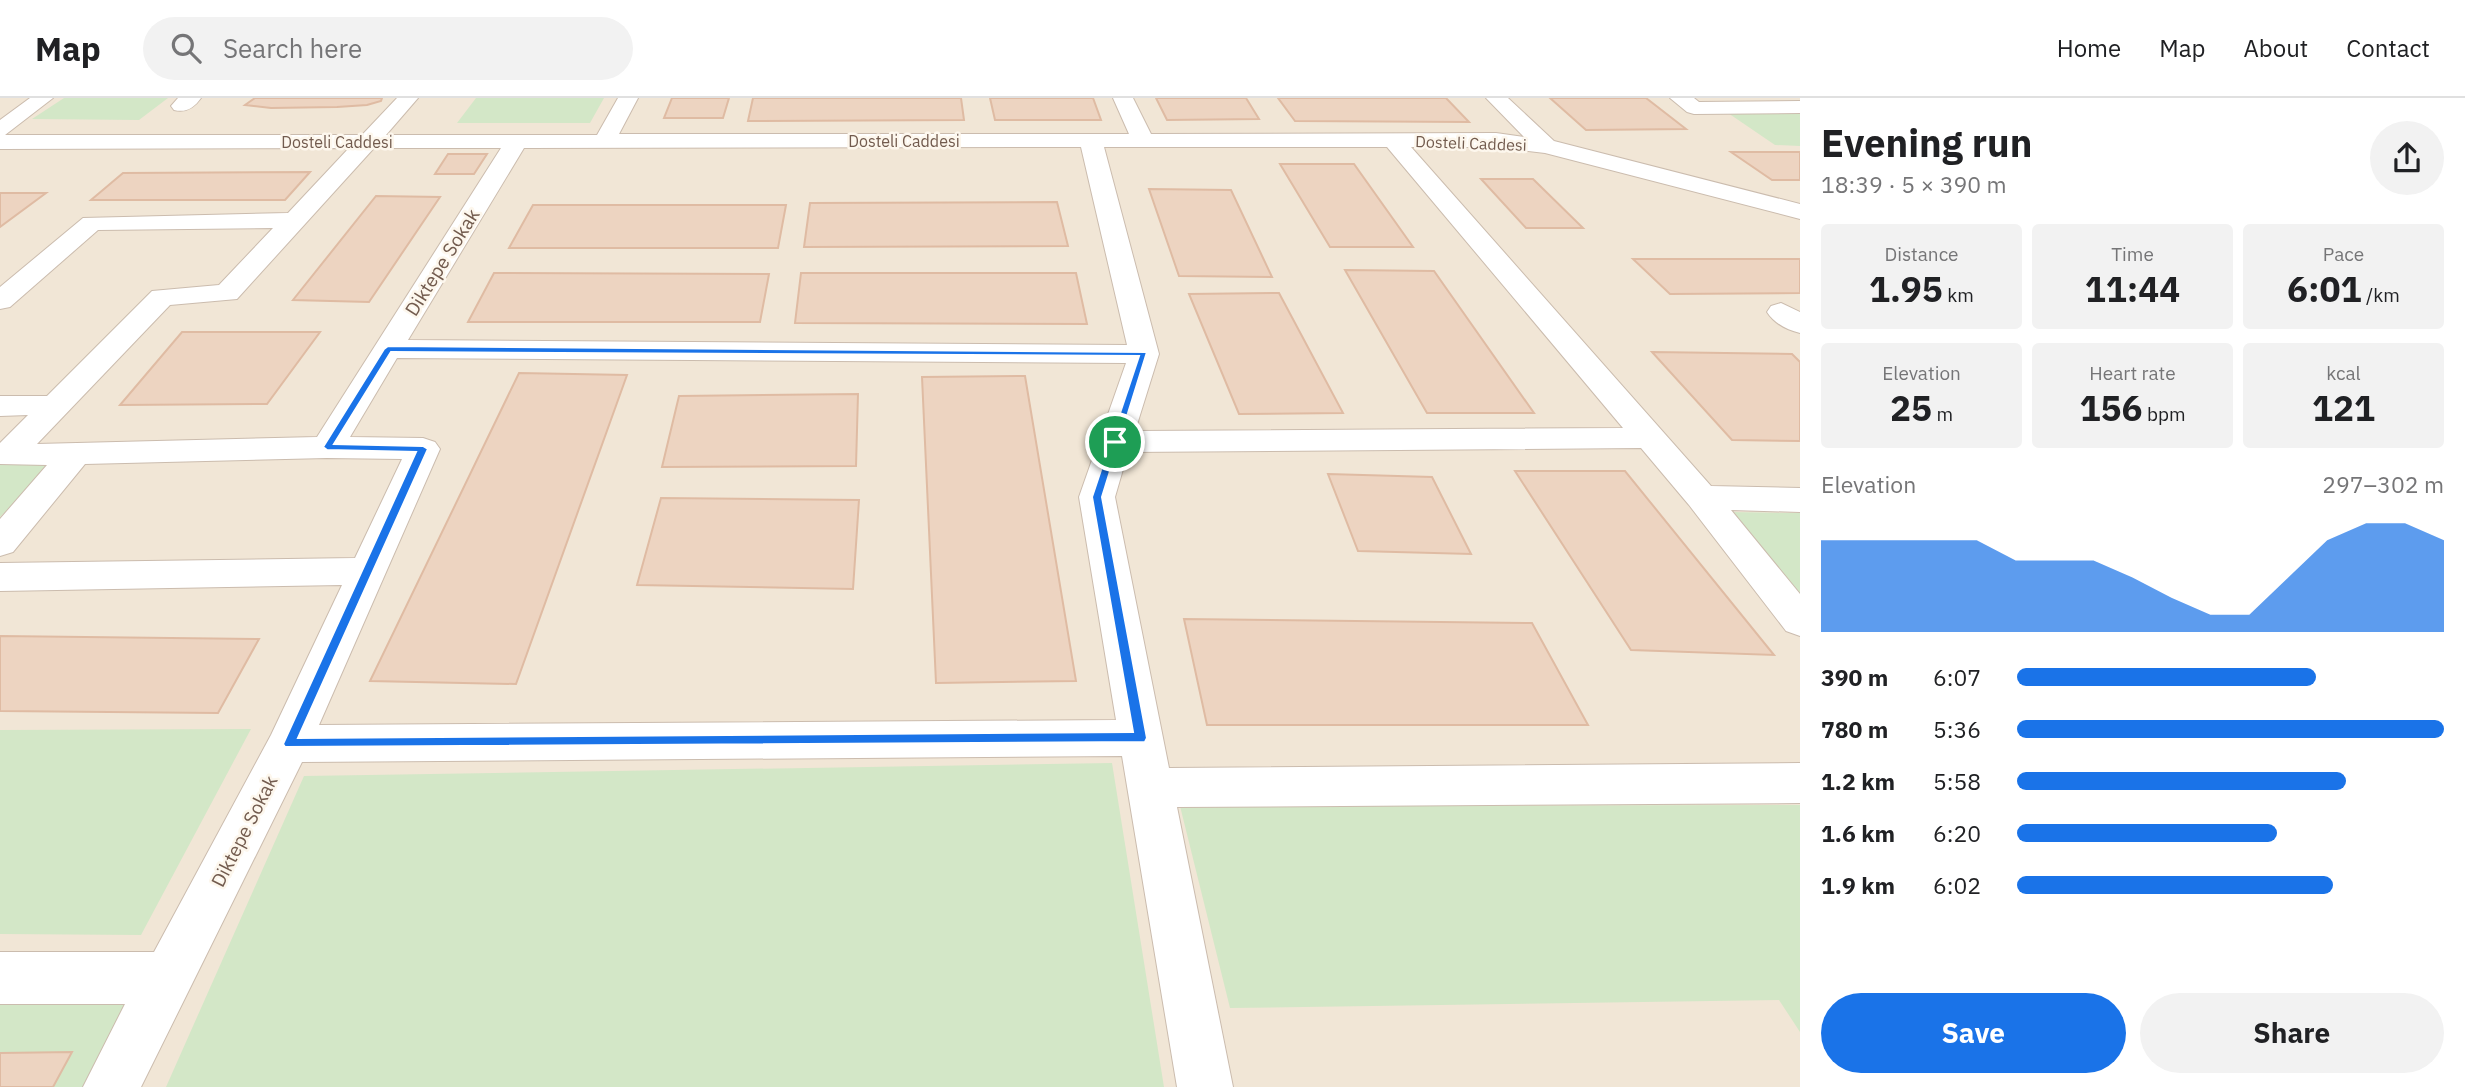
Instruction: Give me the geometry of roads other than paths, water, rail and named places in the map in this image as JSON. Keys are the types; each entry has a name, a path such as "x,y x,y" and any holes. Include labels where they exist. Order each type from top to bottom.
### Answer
{"street":[{"path":"0,130 43,98"},
{"path":"327,447 7,455 162,297 227,293 408,98"},
{"path":"604,141 628,98"},
{"path":"1122,98 1143,141"},
{"path":"1496,98 1546,146"},
{"path":"1680,98 1694,108 1800,107"},
{"path":"1393,140 1701,497 1800,621"},
{"path":"1496,140 1527,160 1611,187"},
{"name":"Dosteli Caddesi","path":"0,142 370,142 512,149 604,141 1093,151 1143,141 1496,140 1546,146 1800,212"},
{"path":"512,149 1093,151 1144,354 1097,497 1205,1087"},
{"name":"Diktepe Sokak","path":"327,447 512,149"},
{"path":"0,302 92,223 296,220"},
{"path":"388,349 1144,354"},
{"path":"0,406 57,405"},
{"path":"1115,442 1650,438"},
{"name":"Diktepe Sokak","path":"111,1087 289,744 423,449 327,447"},
{"path":"0,543 76,453"},
{"path":"1701,497 1800,500"},
{"path":"0,577 367,571"},
{"path":"289,744 1141,738"},
{"path":"1150,788 1800,783"},
{"path":"0,978 169,978"}]}
